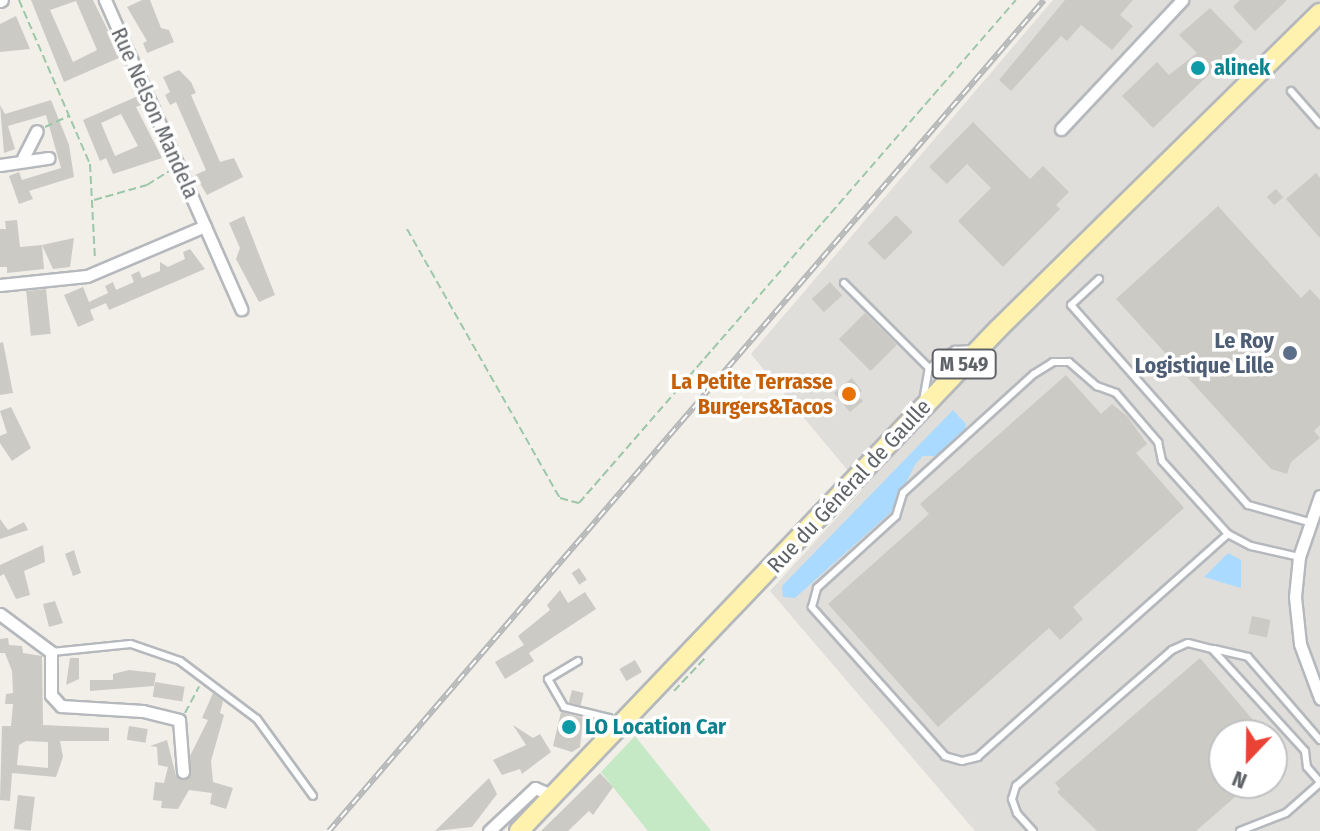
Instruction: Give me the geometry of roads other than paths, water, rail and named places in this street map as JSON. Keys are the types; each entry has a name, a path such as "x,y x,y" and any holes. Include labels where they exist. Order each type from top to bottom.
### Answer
{"main road":[{"name":"Rue du Général de Gaulle","path":"519,831 619,730 980,348 1320,13"}],"street":[{"name":"Rue Nelson Mandela","path":"105,0 241,309"},
{"path":"1061,129 1182,0"},
{"path":"23,158 37,131"},
{"path":"0,165 23,158 48,158"},
{"path":"0,285 95,273 205,226"},
{"path":"1320,496 1299,557 1298,631 1320,698"},
{"path":"0,614 51,652 51,695 61,706 143,711 179,720 183,772"},
{"path":"489,831 535,788 554,796"}],"lane":[{"path":"1291,91 1320,124"},
{"path":"1099,279 1071,305 1248,505 1309,522"},
{"path":"844,283 929,368"},
{"path":"921,409 929,368 955,350 980,348"},
{"path":"1228,534 978,757 962,761 945,756 812,607 817,588 896,516 903,493 1034,374 1053,362 1069,362 1097,386 1116,393 1158,442 1162,461 1228,534 1251,546 1299,557"},
{"path":"1033,831 1017,813 1012,799 1016,786 1172,650 1188,643 1248,657 1320,740"},
{"path":"51,652 131,644 180,661 257,719 313,796"},
{"path":"1212,649 1305,751 1307,767 1320,783 1286,813 1240,831"},
{"path":"578,661 548,679 564,707 609,718 619,730"}],"water":[{"path":"953,410 966,424 965,429 936,456 923,456 916,463 891,512 795,598 783,597 782,586"},
{"path":"1228,553 1241,560 1241,588 1204,577"}],"railway":[{"path":"329,831 1044,0"}],"place":[{"name":"alinek","path":"1198,68"},
{"name":"Le Roy Logistique Lille","path":"1290,353"},
{"name":"La Petite Terrasse Burgers&Tacos","path":"849,394"},
{"name":"LO Location Car","path":"569,727"}]}
